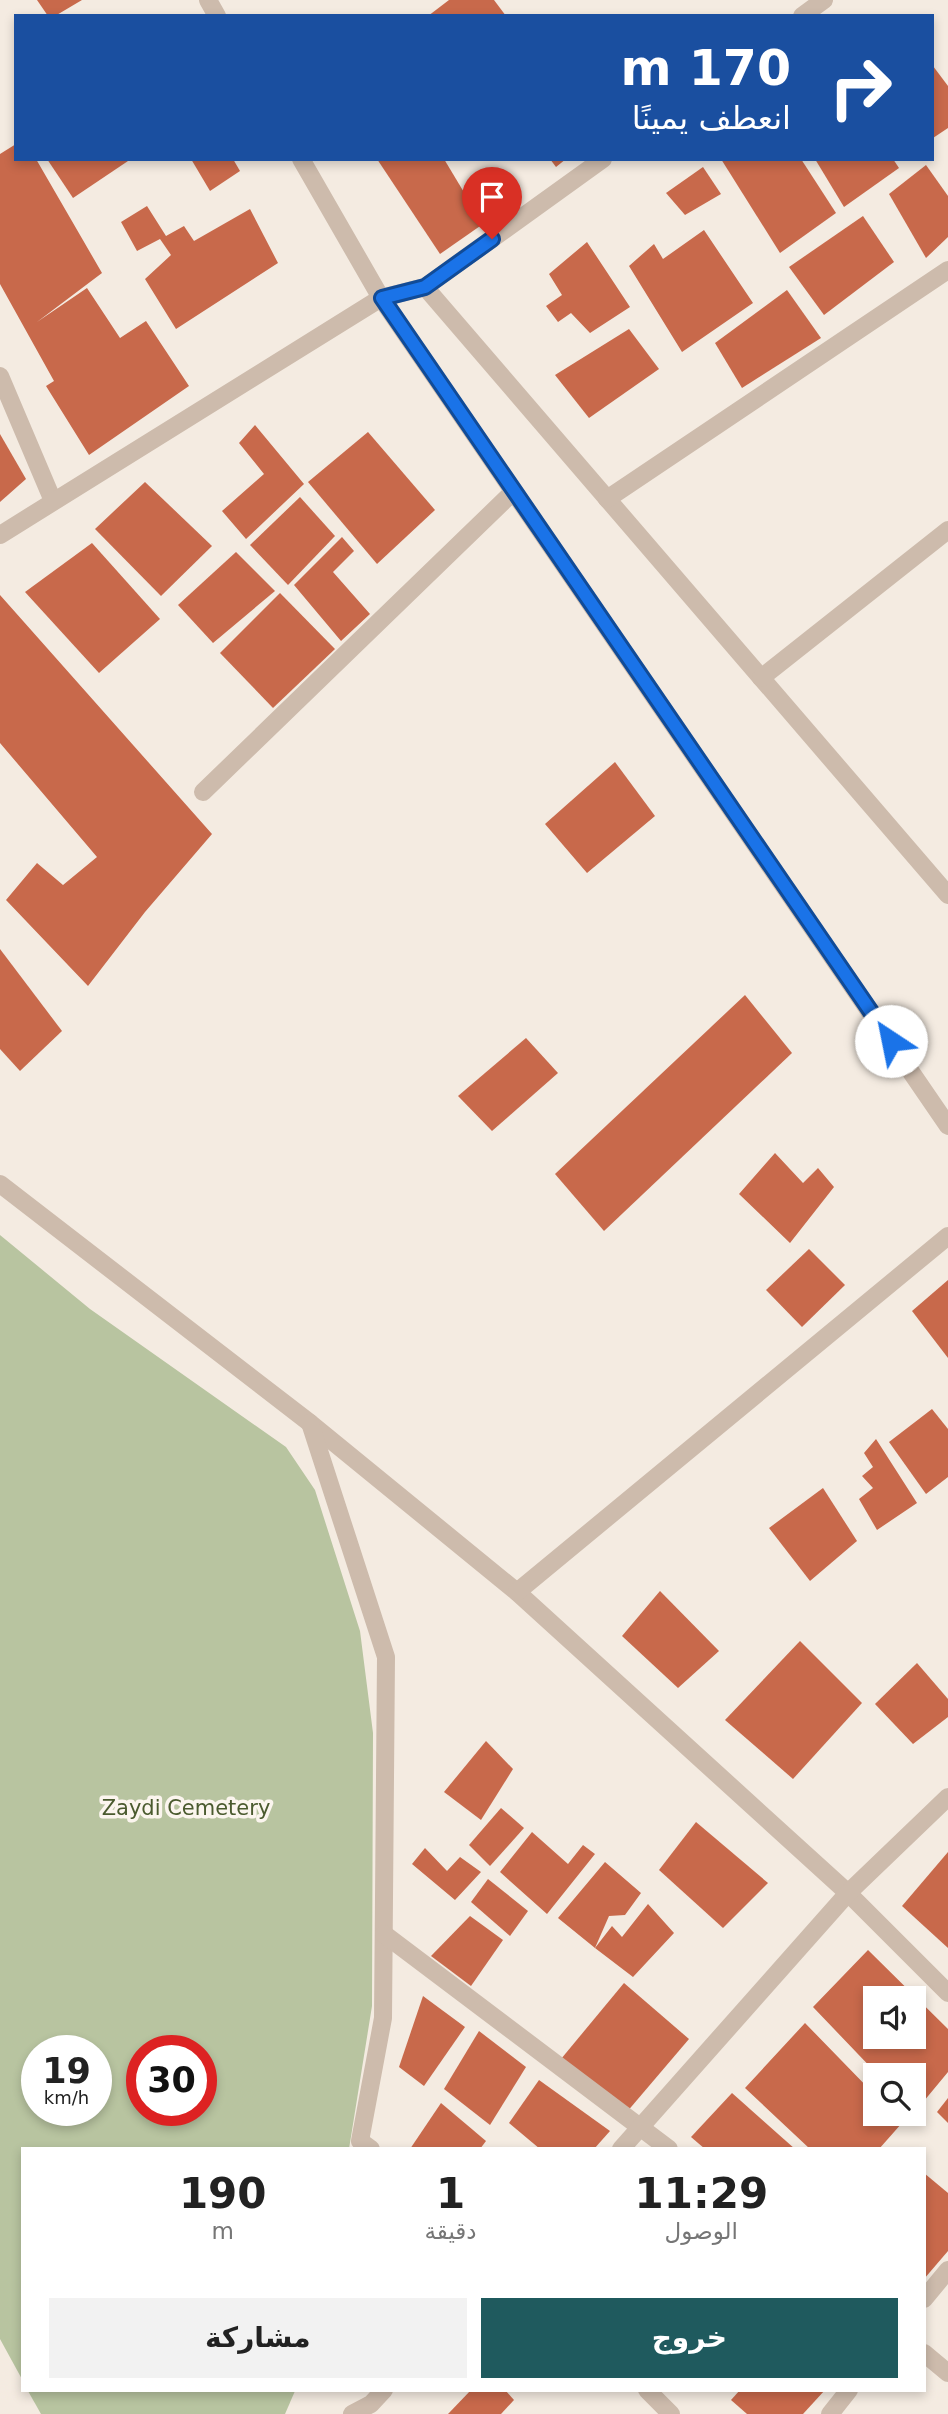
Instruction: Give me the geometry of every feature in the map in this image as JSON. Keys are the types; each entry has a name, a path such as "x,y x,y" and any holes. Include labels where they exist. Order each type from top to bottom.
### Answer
{"street":[{"path":"805,14 824,0"},
{"path":"302,161 382,298 948,1126"},
{"path":"0,535 382,298 425,287 600,161"},
{"path":"607,499 948,270"},
{"path":"425,287 948,895"},
{"path":"0,376 52,501"},
{"path":"203,792 513,492"},
{"path":"761,678 948,530"},
{"path":"0,1184 310,1423 517,1592 848,1893 948,1993"},
{"path":"517,1592 948,1236"},
{"path":"310,1423 386,1657 383,2018 360,2141 368,2147"},
{"path":"623,2147 848,1893 948,1797"},
{"path":"384,1934 666,2147"},
{"path":"926,2297 948,2270"},
{"path":"926,2355 948,2373"},
{"path":"352,2414 371,2403 382,2392"},
{"path":"649,2392 671,2414"},
{"path":"830,2414 847,2392"}],"green space":[{"name":"Zaydi Cemetery","path":"0,1235 90,1309 286,1447 315,1490 360,1631 373,1733 372,2006 349,2147 21,2147 21,2377 0,2339"},
{"path":"29,2392 295,2392 285,2414 41,2414"}],"building":[{"path":"37,0 82,0 58,14 47,14"},
{"path":"449,0 494,0 504,14 431,14"},
{"path":"934,67 948,86 948,128 934,137"},
{"path":"14,145 14,161 37,161 102,273 37,322 87,288 120,338 146,321 189,386 89,455 46,386 54,381 0,284 0,154"},
{"path":"48,161 128,161 73,198"},
{"path":"192,161 234,161 240,171 210,191"},
{"path":"378,161 445,161 483,224 440,254"},
{"path":"552,161 564,161 556,167"},
{"path":"722,161 802,161 836,213 780,253"},
{"path":"816,161 894,161 899,168 844,207"},
{"path":"926,165 948,196 948,237 926,258 889,194"},
{"path":"703,167 721,194 685,215 666,193"},
{"path":"147,206 166,236 184,226 194,241 250,209 278,263 176,329 145,279 171,255 160,239 137,251 121,222"},
{"path":"863,216 894,262 824,315 789,267"},
{"path":"704,230 753,303 682,352 629,266 654,244 663,259"},
{"path":"587,242 630,307 590,333 571,313 558,322 546,306 562,295 549,274"},
{"path":"787,290 821,338 742,388 715,343"},
{"path":"629,329 659,369 589,418 555,375"},
{"path":"255,425 304,484 246,539 222,511 264,474 239,443"},
{"path":"368,432 435,510 377,564 308,482"},
{"path":"0,434 26,479 0,502"},
{"path":"145,482 212,546 161,596 95,529"},
{"path":"300,497 335,536 288,585 250,545"},
{"path":"342,537 354,551 333,572 370,614 341,641 294,585"},
{"path":"92,543 160,619 99,673 25,592"},
{"path":"236,552 275,591 213,643 178,605"},
{"path":"280,593 335,649 273,708 220,653"},
{"path":"0,595 212,834 145,912 88,986 6,900 37,863 63,885 97,857 0,743"},
{"path":"615,762 655,816 587,873 545,824"},
{"path":"0,949 62,1031 20,1071 0,1049"},
{"path":"745,995 792,1053 604,1231 555,1174"},
{"path":"526,1038 558,1073 492,1131 458,1096"},
{"path":"775,1153 803,1183 818,1168 834,1187 790,1243 739,1194"},
{"path":"809,1249 845,1285 802,1327 766,1290"},
{"path":"948,1280 948,1358 912,1311"},
{"path":"932,1409 948,1429 948,1477 926,1494 889,1442"},
{"path":"876,1439 917,1503 877,1530 859,1499 873,1488 862,1476 873,1467 864,1453"},
{"path":"823,1488 857,1541 810,1581 769,1528"},
{"path":"660,1591 719,1651 678,1688 622,1636"},
{"path":"800,1641 862,1703 793,1779 725,1720"},
{"path":"917,1663 948,1699 948,1717 913,1744 875,1704"},
{"path":"486,1741 513,1769 481,1820 444,1792"},
{"path":"501,1808 524,1828 490,1866 469,1845"},
{"path":"696,1822 768,1883 723,1928 659,1870"},
{"path":"532,1832 568,1864 583,1845 595,1854 547,1914 500,1872"},
{"path":"425,1848 447,1871 460,1857 481,1872 455,1900 412,1864"},
{"path":"948,1852 948,1948 902,1906"},
{"path":"605,1862 641,1893 625,1915 609,1916 595,1948 558,1918"},
{"path":"488,1879 528,1911 510,1936 471,1902"},
{"path":"648,1904 674,1933 633,1977 595,1948 612,1926 622,1937"},
{"path":"470,1916 503,1940 471,1986 431,1956"},
{"path":"868,1950 904,1986 863,1986 863,2049 926,2049 926,2007 948,2029 948,2072 926,2099 926,2063 867,2063 813,2007"},
{"path":"624,1983 689,2039 626,2113 561,2059"},
{"path":"423,1996 465,2027 424,2086 399,2067"},
{"path":"805,2023 863,2083 863,2126 899,2126 881,2147 808,2147 745,2088"},
{"path":"479,2031 526,2067 490,2125 444,2089"},
{"path":"539,2080 610,2131 596,2147 538,2147 509,2123"},
{"path":"732,2093 793,2147 703,2147 691,2137"},
{"path":"948,2098 948,2123 937,2112"},
{"path":"441,2103 486,2141 482,2147 411,2147"},
{"path":"926,2175 948,2193 948,2251 926,2277"},
{"path":"469,2392 507,2392 514,2400 501,2414 448,2414"},
{"path":"738,2392 823,2392 803,2414 747,2414 731,2400"}],"route":[{"path":"492,239 425,287 382,298 891,1041"}]}
